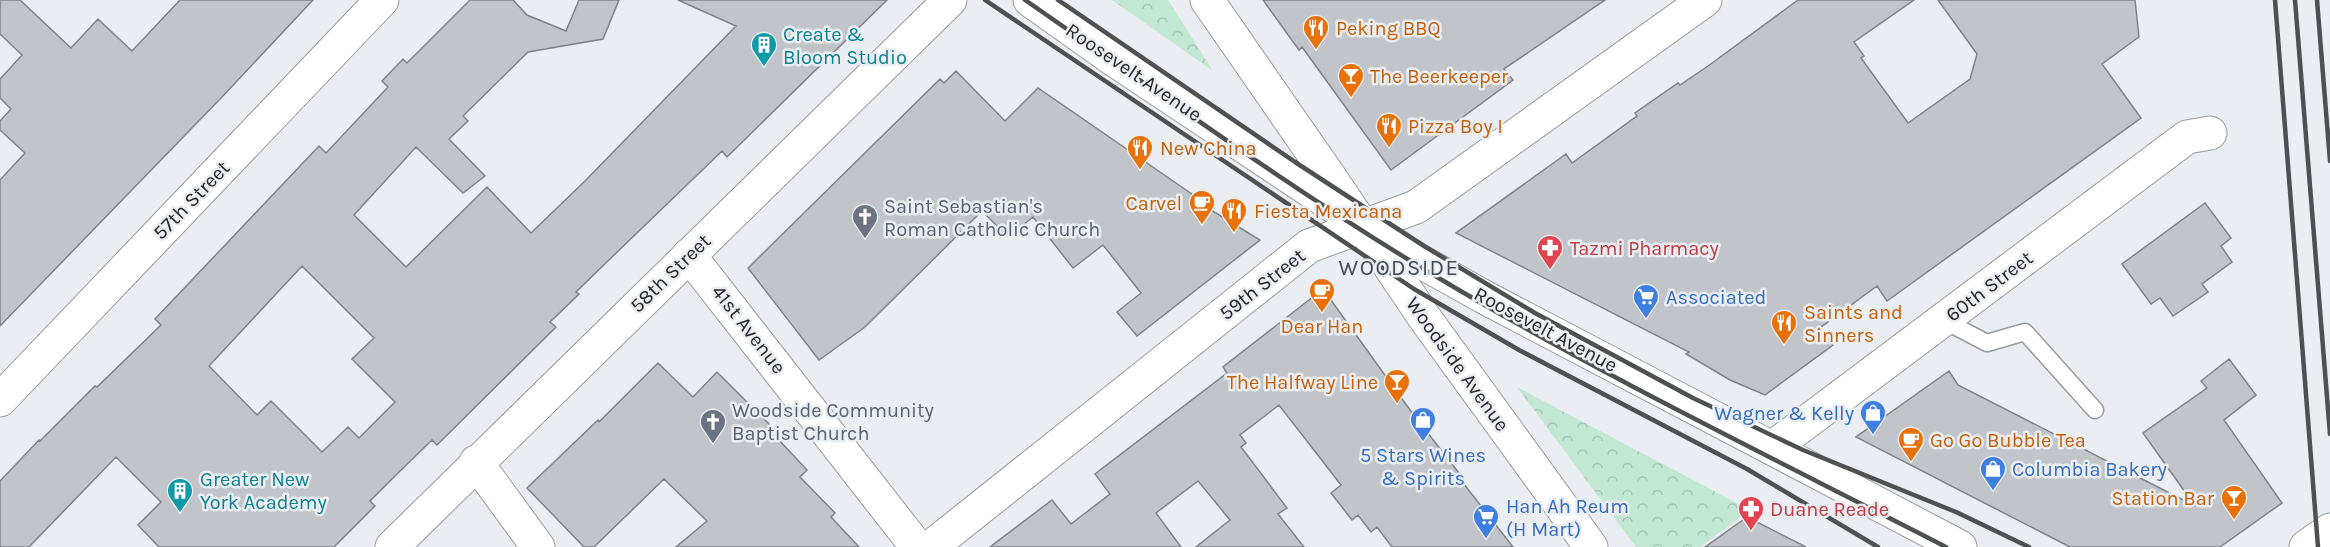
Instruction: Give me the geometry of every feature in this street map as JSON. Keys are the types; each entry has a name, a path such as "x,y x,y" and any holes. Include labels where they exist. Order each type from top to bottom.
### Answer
{"street":[{"name":"57th Street","path":"0,400 382,0"},
{"name":"58th Street","path":"392,547 476,462 950,0"},
{"name":"Roosevelt Avenue","path":"1030,0 1395,247 1484,297 1960,547"},
{"name":"Woodside Avenue","path":"1207,0 1364,226 1378,251 1424,317 1591,547"},
{"name":"59th Street","path":"932,547 1309,246 1416,207 1705,0"},
{"name":"60th Street","path":"1772,448 2187,137 2210,133"},
{"name":"41st Avenue","path":"689,255 917,547"},
{"path":"476,462 538,547"},
{"path":"2306,547 2330,530"}],"lane":[{"path":"1943,320 1987,343 2025,332 2095,410"}],"green space":[{"path":"1112,0 1168,0 1213,71"},
{"path":"1517,387 1750,510 1700,547 1636,547"}],"building":[{"path":"0,0 20,0 71,48 98,19 132,51 180,0 313,0 0,326 0,180 25,153 0,130 0,121 11,109 0,98 0,79 22,55 0,34"},
{"path":"470,0 513,0 527,15 566,31 579,0 619,0 603,39 528,52 463,116 468,121 449,139 485,176 463,193 416,147 354,215 406,267 487,187 531,233 585,181 736,26 678,0 887,0 727,157 722,151 576,292 579,294 550,322 556,327 437,445 432,440 396,475 370,501 375,506 334,547 159,547 138,525 161,502 116,457 29,547 0,547 0,481 39,440 161,325 155,319 319,146 326,153 388,87 382,81 403,59 407,63","holes":["302,266 374,338 352,359 395,402 359,438 348,427 322,452 271,401 257,415 209,366"]},
{"path":"1263,0 1605,0 1504,69 1513,80 1391,170 1302,47 1299,50"},
{"path":"1798,0 1914,0 1854,42 1864,56 1861,58 1908,123 1970,79 1977,54 1938,0 2135,0 2139,37 2102,64 2141,118 1887,301 1877,286 1820,328 1833,345 1765,395 1730,380 1686,354 1689,352 1456,233 1566,154 1572,163 1637,116 1635,113 1678,83 1680,85 1708,66"},
{"path":"956,71 1005,121 1038,88 1205,203 1203,205 1260,240 1137,336 1117,312 1141,293 1103,245 1073,268 1033,217 1008,237 982,211 865,327 819,360 748,268 940,79 944,83"},
{"path":"2205,203 2231,238 2221,246 2232,262 2202,284 2208,292 2173,316 2160,298 2151,304 2122,264"},
{"path":"1323,289 1410,410 1462,477 1460,479 1513,547 1392,547 1377,527 1371,532 1358,515 1352,520 1331,493 1341,485 1279,405 1240,435 1246,443 1241,447 1287,508 1278,514 1304,547 1196,547 1230,520 1198,481 1156,513 1181,547 990,547 1052,500 1071,524 1110,494 1095,474 1227,373 1223,367"},
{"path":"2229,359 2256,395 2224,420 2282,503 2220,547 2070,547 1856,437 1949,371 1958,385 2195,506 2143,433 2207,388 2201,381"},
{"path":"658,363 693,397 717,372 782,437 779,440 807,470 800,477 835,513 831,517 859,547 676,547 707,521 664,479 594,547 584,547 527,488 598,420 599,422"},
{"name":"Duane Reade","path":"1747,517 1806,547 1705,547"}],"railway":[{"path":"985,0 1414,289 1519,350 1747,469 1878,547"},
{"path":"1025,0 1280,177 1437,277 1625,383 1946,547"},
{"path":"1058,0 1295,162 1424,246 1535,313 1693,398 1803,450 1956,512 2029,547"},
{"path":"2275,0 2318,547"},
{"path":"2295,0 2330,434"},
{"path":"2317,0 2330,161"}],"place":[{"name":"Peking BBQ","path":"1316,51"},
{"name":"Create & Bloom Studio","path":"764,68"},
{"name":"The Beerkeeper","path":"1351,99"},
{"name":"Pizza Boy I","path":"1389,149"},
{"name":"New China","path":"1140,171"},
{"name":"Carvel","path":"1202,226"},
{"name":"Fiesta Mexicana","path":"1234,234"},
{"name":"Saint Sebastian's Roman Catholic Church","path":"865,240"},
{"name":"Tazmi Pharmacy","path":"1550,271"},
{"name":"Dear Han","path":"1322,314"},
{"name":"Associated","path":"1646,320"},
{"name":"Saints and Sinners","path":"1784,346"},
{"name":"The Halfway Line","path":"1397,405"},
{"name":"Wagner & Kelly","path":"1873,436"},
{"name":"5 Stars Wines & Spirits","path":"1423,443"},
{"name":"Woodside Community Baptist Church","path":"713,445"},
{"name":"Go Go Bubble Tea","path":"1911,463"},
{"name":"Columbia Bakery","path":"1993,492"},
{"name":"Greater New York Academy","path":"180,514"},
{"name":"Station Bar","path":"2234,521"},
{"name":"Duane Reade","path":"1751,532"},
{"name":"Han Ah Reum (H Mart)","path":"1486,540"}],"district":[{"name":"WOODSIDE","path":"1399,267"}]}
